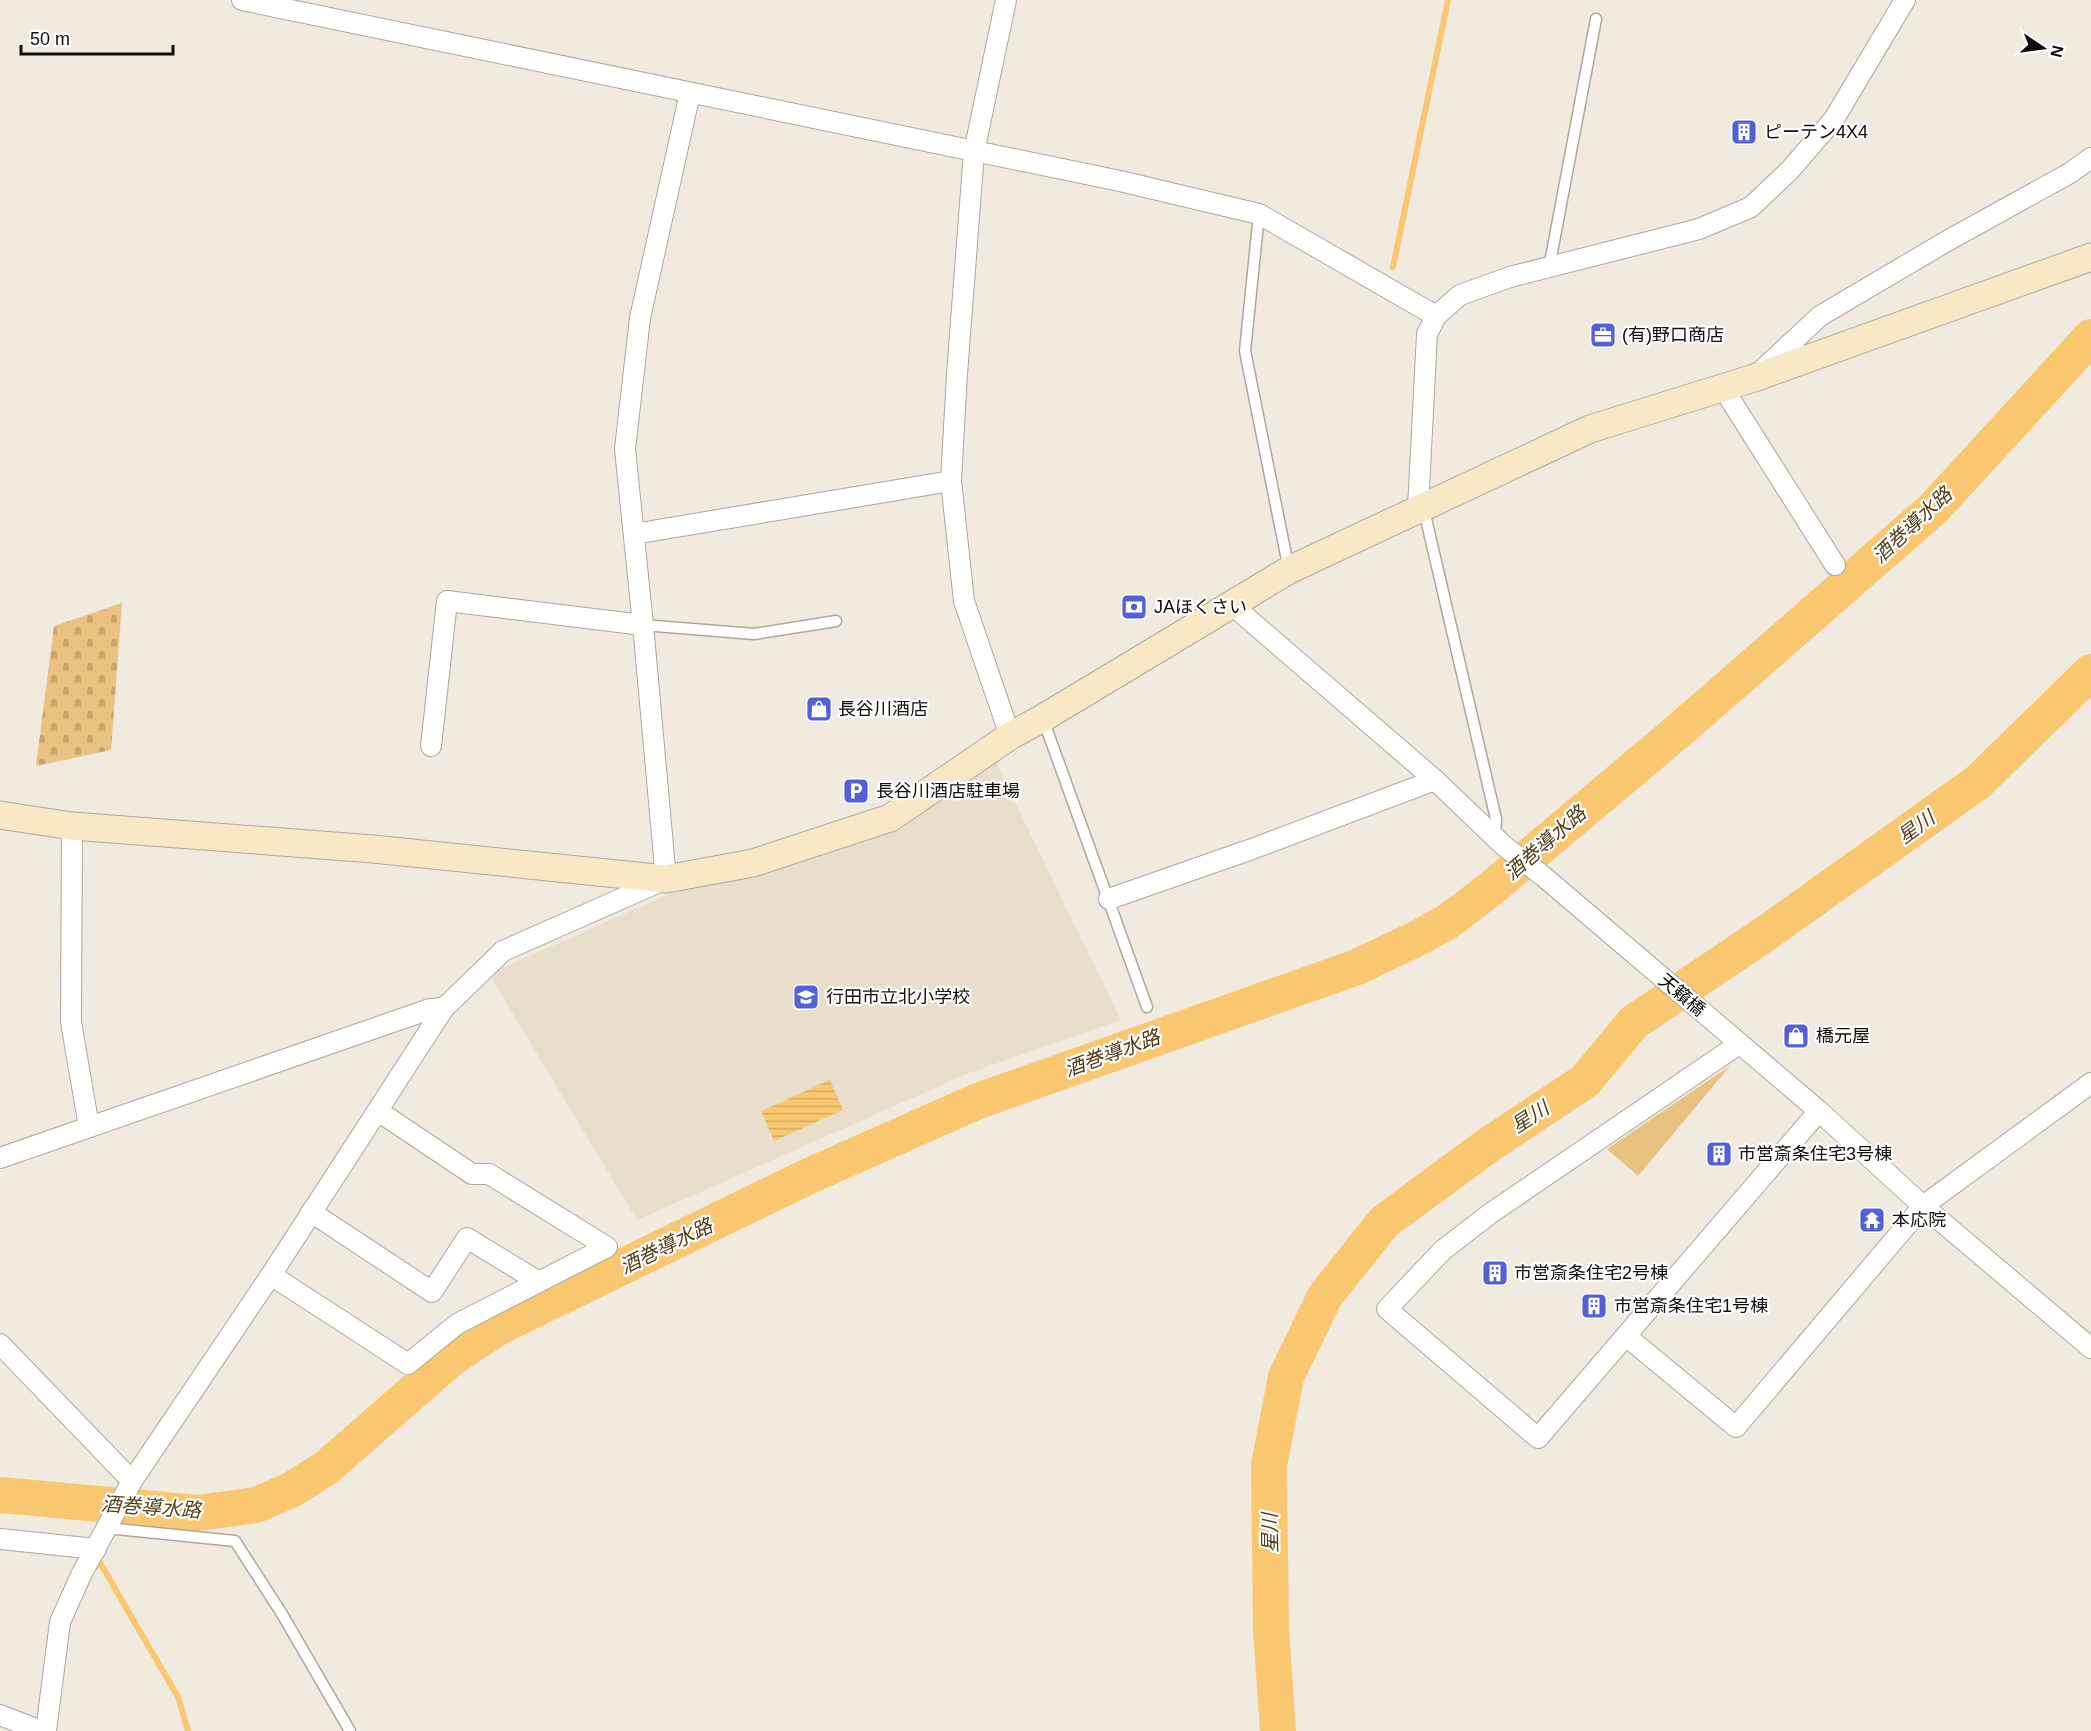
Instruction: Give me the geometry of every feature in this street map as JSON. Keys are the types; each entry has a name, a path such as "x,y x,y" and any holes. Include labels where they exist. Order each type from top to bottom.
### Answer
{"street":[{"path":"242,0 1120,181 1259,214 1436,316"},
{"path":"1006,0 974,152 951,481 964,601 1010,736"},
{"path":"1418,508 1427,334 1436,316 1460,295 1510,277 1699,229 1751,207 1790,170 1834,119 1905,0"},
{"path":"666,879 644,625 625,449 640,318 690,93"},
{"path":"1754,378 1820,316 1947,241 2070,173 2091,158"},
{"path":"46,1731 60,1622 82,1573 130,1486 271,1275 444,1008 503,951 666,879 753,863 890,818 1010,736 1289,570 1590,429 1754,378 2091,257"},
{"path":"1723,388 1835,565"},
{"path":"634,534 951,481"},
{"path":"431,746 447,601 644,625"},
{"name":"天籟橋","path":"1232,605 1435,780 1501,842 1819,1111 1923,1206 2091,1348"},
{"path":"1110,899 1252,849 1435,780"},
{"path":"0,815 72,826 373,849 666,879"},
{"path":"72,826 71,1022 89,1127"},
{"path":"0,1158 430,1009 444,1008"},
{"path":"1736,1041 1491,1213 1443,1250 1387,1309 1538,1438 1819,1111"},
{"path":"1626,1336 1736,1427 1923,1206 2091,1083"},
{"path":"271,1275 408,1364 457,1324 607,1248 489,1174 472,1174 378,1111"},
{"path":"310,1212 432,1292 467,1238 538,1282"},
{"path":"0,1344 130,1486"},
{"path":"0,1539 96,1549"},
{"path":"0,1715 41,1731"}],"lane":[{"path":"1549,268 1596,19"},
{"path":"1259,214 1245,351 1289,570"},
{"path":"1418,508 1426,519 1501,842"},
{"path":"644,625 754,634 836,621"},
{"path":"1043,718 1147,1007"},
{"path":"109,1525 235,1541 282,1614 350,1731"}],"shaded area":[{"name":"行田市立北小学校","path":"993,757 1121,1020 969,1073 637,1220 489,974 671,893 797,852"},
{"path":"830,1080 843,1110 774,1141 761,1111"}],"green space":[{"path":"122,603 111,750 36,766 54,626"},
{"path":"1730,1066 1638,1176 1607,1149"}],"waterway":[{"path":"1393,267 1448,0"},
{"name":"酒巻導水路","path":"0,1495 198,1513 256,1505 291,1490 326,1468 452,1358 499,1327 552,1301 809,1176 978,1101 1357,967 1447,922 1488,891 1676,733 1933,509 2091,337"},
{"name":"星川","path":"1278,1731 1271,1630 1269,1465 1286,1377 1325,1296 1384,1222 1487,1146 1585,1081 1634,1022 1765,934 1978,782 2091,672"},
{"path":"96,1567 99,1561 178,1697 188,1731"}],"place":[{"name":"ピーテン4X4","path":"1744,132"},
{"name":"(有)野口商店","path":"1603,335"},
{"name":"JAほくさい","path":"1134,607"},
{"name":"長谷川酒店","path":"819,709"},
{"name":"長谷川酒店駐車場","path":"856,791"},
{"name":"行田市立北小学校","path":"806,997"},
{"name":"橋元屋","path":"1796,1036"},
{"name":"市営斎条住宅3号棟","path":"1719,1154"},
{"name":"本応院","path":"1872,1220"},
{"name":"市営斎条住宅2号棟","path":"1495,1273"},
{"name":"市営斎条住宅1号棟","path":"1594,1306"}]}
